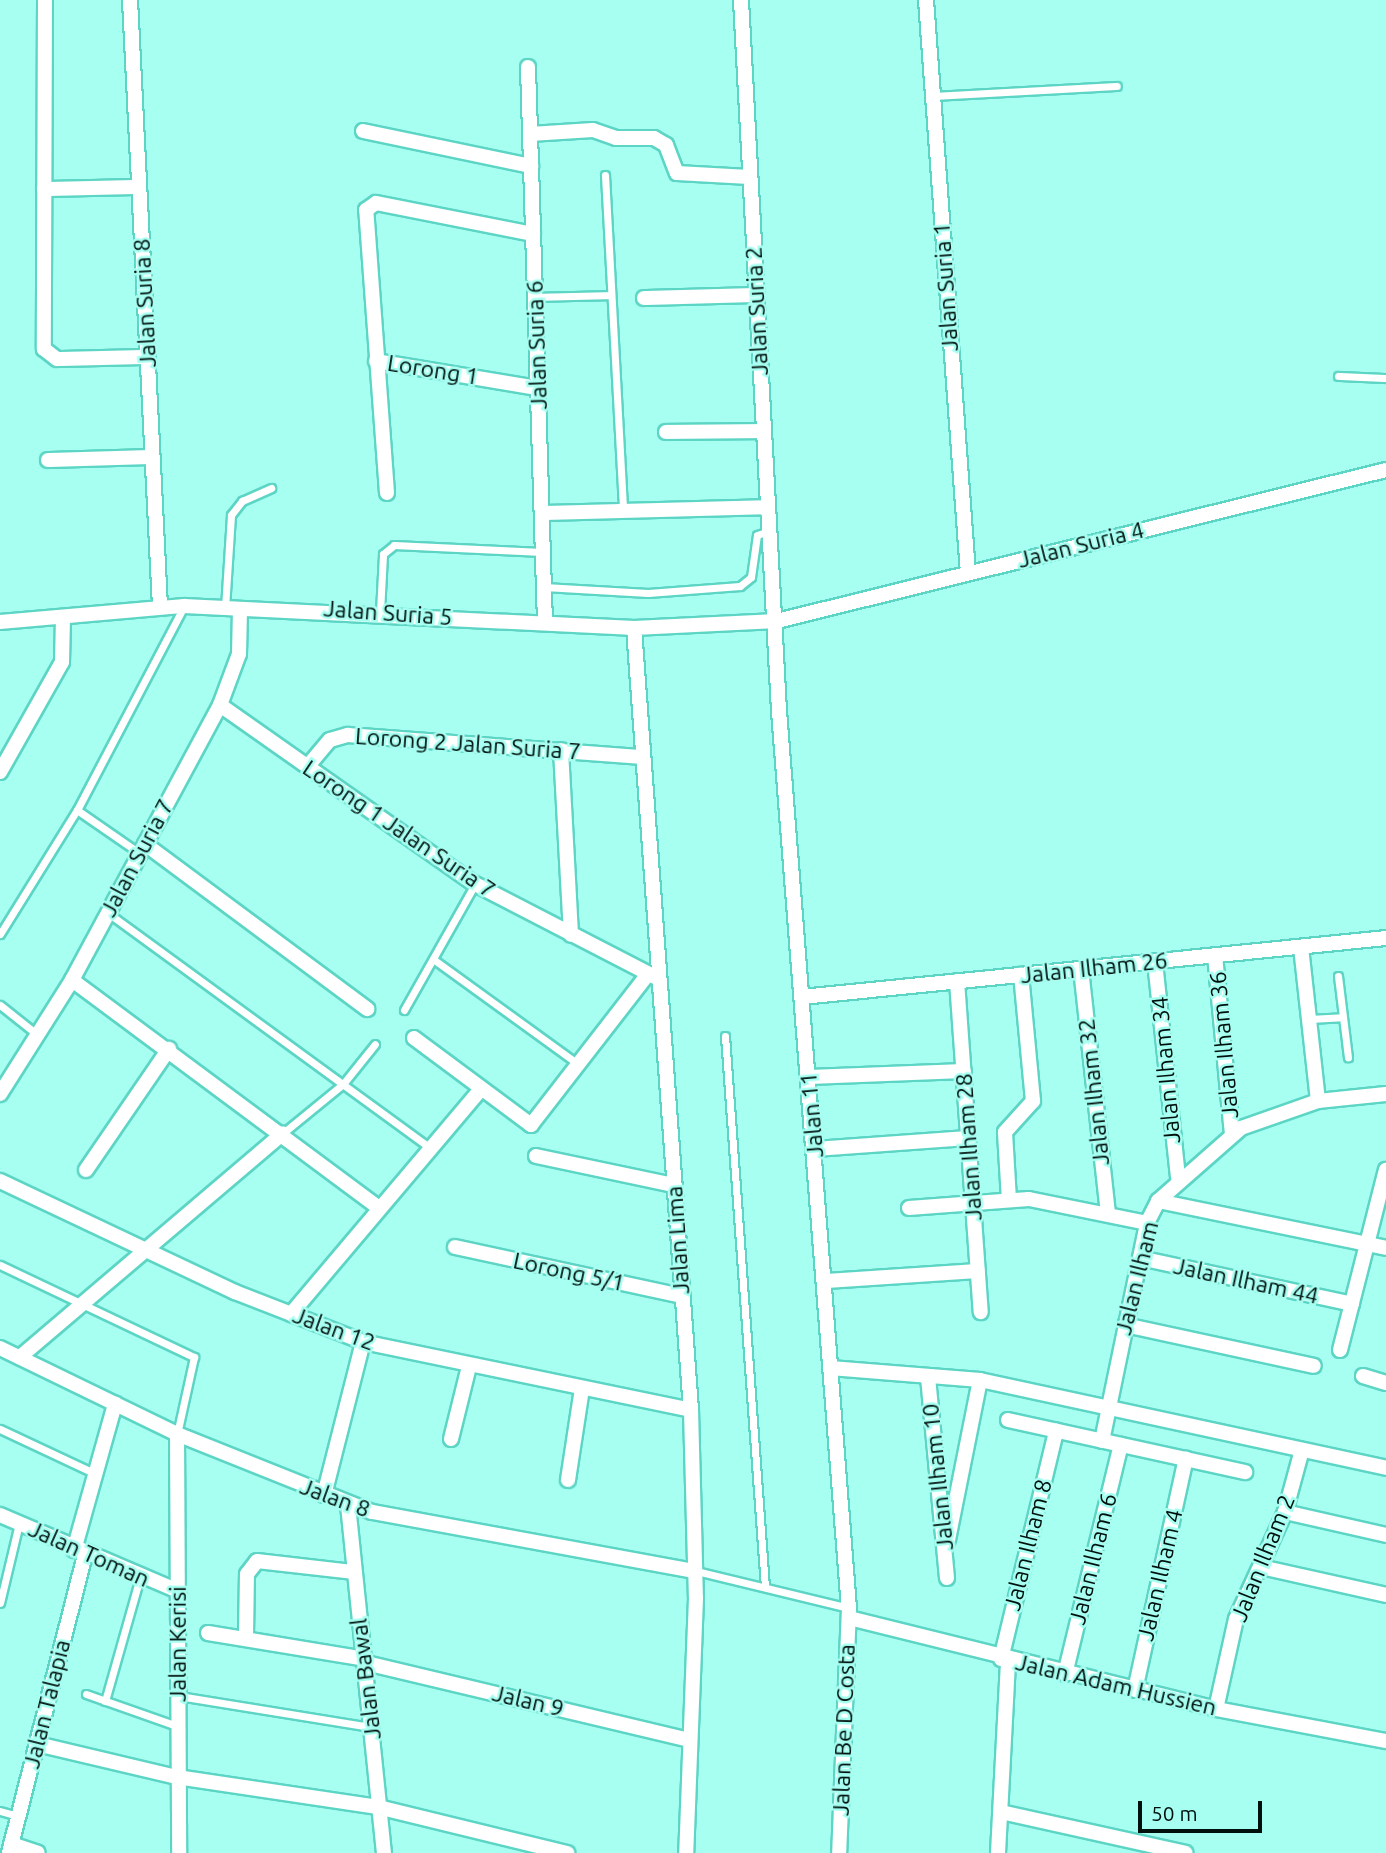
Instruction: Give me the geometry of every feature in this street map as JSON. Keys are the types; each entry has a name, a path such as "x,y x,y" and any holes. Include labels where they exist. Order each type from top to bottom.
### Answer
{"street":[{"path":"44,0 44,189 48,356 147,358"},
{"name":"Jalan Suria 8","path":"130,0 160,607"},
{"name":"Jalan Suria 2","path":"741,0 767,507 777,621"},
{"name":"Jalan Suria 1","path":"926,0 968,573"},
{"name":"Jalan Suria 6","path":"528,67 545,623"},
{"path":"530,134 593,130 616,138 654,138 666,145 677,173 749,177"},
{"path":"363,131 531,166"},
{"path":"44,189 139,187"},
{"path":"376,361 366,210 376,203 533,234"},
{"path":"643,298 757,295"},
{"name":"Lorong 1","path":"387,493 376,361 538,388"},
{"path":"667,432 763,431"},
{"path":"48,460 152,457"},
{"name":"Jalan Suria 4","path":"777,621 1386,470"},
{"path":"542,513 767,507"},
{"name":"Jalan Suria 5","path":"0,622 184,606 240,610 380,612 634,628 777,621"},
{"name":"Jalan Suria 7","path":"0,1094 40,1036 220,705 239,654 240,610"},
{"path":"0,772 62,662 63,617"},
{"name":"Jalan 11","path":"777,621 802,998 826,1281 849,1613"},
{"name":"Jalan Lima","path":"634,628 654,976 674,1185 691,1410 695,1571 686,1853"},
{"name":"Lorong 1 Jalan Suria 7","path":"220,705 475,884 654,976"},
{"name":"Lorong 2 Jalan Suria 7","path":"307,767 330,740 348,735 642,757"},
{"path":"561,750 572,934"},
{"path":"142,849 368,1009"},
{"name":"Jalan Ilham 26","path":"802,998 1386,938"},
{"path":"1301,947 1318,1101"},
{"name":"Jalan Ilham 36","path":"1215,955 1232,1134"},
{"name":"Jalan Ilham 34","path":"1155,961 1178,1178"},
{"name":"Jalan Ilham 32","path":"1081,969 1108,1214"},
{"path":"1009,1200 1005,1132 1033,1101 1021,975"},
{"path":"414,1038 531,1125 654,976"},
{"path":"72,979 283,1133 378,1207"},
{"name":"Jalan Ilham 28","path":"957,981 981,1312"},
{"path":"86,1170 169,1049"},
{"path":"809,1077 964,1071"},
{"path":"291,1314 378,1207 481,1089"},
{"name":"Jalan Ilham","path":"1102,1441 1147,1223 1158,1201 1178,1178 1232,1134 1318,1101 1386,1094"},
{"path":"20,1357 283,1133"},
{"path":"815,1149 968,1138"},
{"path":"536,1156 674,1185"},
{"path":"1340,1350 1386,1170"},
{"name":"Jalan 12","path":"2,1185 291,1314 363,1342 691,1410"},
{"path":"909,1208 974,1206 1009,1200 1052,1201 1147,1223"},
{"path":"1158,1201 1386,1248"},
{"name":"Lorong 5/1","path":"455,1247 682,1296"},
{"name":"Jalan Ilham 44","path":"1140,1258 1352,1304"},
{"path":"826,1281 978,1271"},
{"path":"1125,1325 1314,1366"},
{"path":"324,1495 363,1342"},
{"name":"Jalan 8","path":"0,1348 177,1434 348,1504 695,1571"},
{"path":"451,1439 469,1366"},
{"path":"831,1368 980,1380 1386,1468"},
{"path":"1363,1376 1386,1383"},
{"name":"Jalan Ilham 10","path":"928,1377 947,1577"},
{"path":"946,1552 980,1380"},
{"path":"568,1480 582,1388"},
{"name":"Jalan Talapia","path":"10,1848 37,1744 96,1474 115,1404"},
{"path":"1008,1420 1245,1472"},
{"name":"Jalan Ilham 8","path":"998,1853 1004,1660 1056,1431"},
{"name":"Jalan Kerisi","path":"177,1434 178,1853"},
{"name":"Jalan Ilham 6","path":"1065,1674 1121,1445"},
{"name":"Jalan Ilham 2","path":"1216,1709 1236,1619 1285,1512 1302,1450"},
{"name":"Jalan Ilham 4","path":"1135,1690 1186,1460"},
{"name":"Jalan Bawal","path":"348,1504 384,1853"},
{"path":"1285,1512 1386,1535"},
{"name":"Jalan Toman","path":"0,1515 79,1552 178,1591"},
{"path":"246,1636 247,1574 257,1560 354,1572"},
{"path":"1261,1567 1386,1595"},
{"name":"Jalan Adam Hussien","path":"849,1613 1004,1660 1216,1709 1386,1741"},
{"name":"Jalan Be D Costa","path":"839,1853 849,1613"},
{"name":"Jalan 9","path":"208,1633 246,1636 365,1661 690,1740"},
{"path":"37,1744 177,1777 379,1807 567,1853"},
{"path":"1001,1812 1186,1853"},
{"path":"10,1848 38,1853"}],"lane":[{"path":"931,96 1116,86"},
{"path":"605,175 622,511"},
{"path":"535,297 611,295"},
{"path":"1338,376 1386,378"},
{"path":"225,609 231,515 242,501 271,488"},
{"path":"544,587 648,593 740,586 751,576 757,535 769,531"},
{"path":"380,612 383,554 394,545 543,552"},
{"path":"0,933 77,810 184,606"},
{"path":"77,810 142,849"},
{"path":"404,1010 475,884"},
{"path":"108,913 430,1148"},
{"path":"433,959 578,1065"},
{"path":"1339,976 1348,1057"},
{"path":"0,1005 40,1036"},
{"path":"1309,1019 1342,1017"},
{"path":"724,1036 765,1587"},
{"path":"283,1133 342,1084 375,1044"},
{"path":"0,1265 194,1357 177,1434"},
{"path":"0,1429 96,1474"},
{"path":"0,1603 19,1523"},
{"path":"695,1571 765,1587 849,1613"},
{"path":"105,1702 140,1577"},
{"path":"86,1694 178,1727"},
{"path":"178,1695 373,1727"},
{"path":"0,1811 19,1816"}]}
